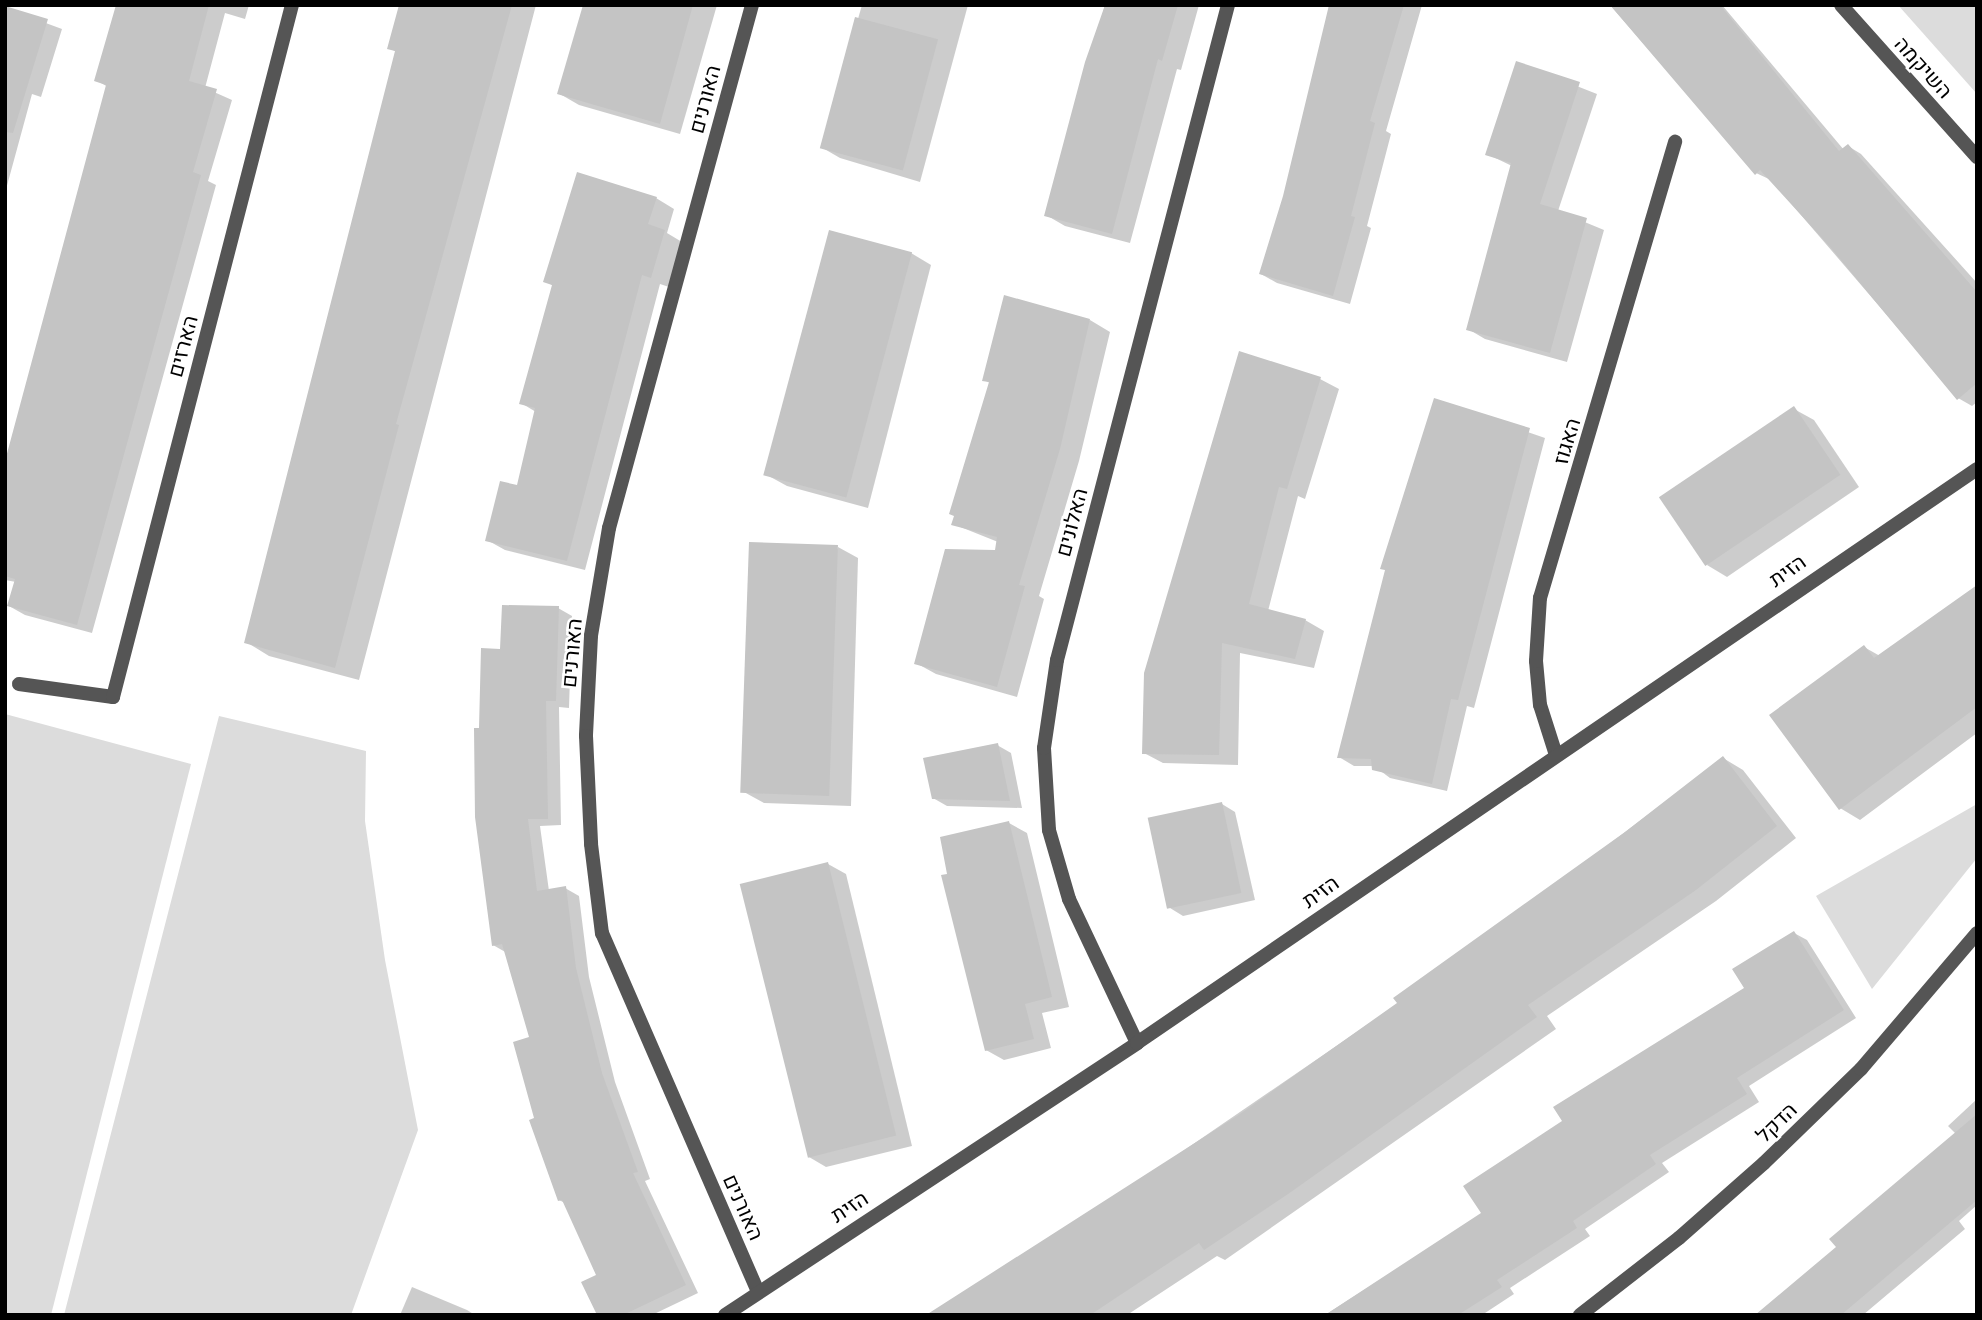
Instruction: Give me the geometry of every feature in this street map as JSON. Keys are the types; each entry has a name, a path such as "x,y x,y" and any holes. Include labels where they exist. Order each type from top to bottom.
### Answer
{"street":[{"name":"הארזים","path":"19,684 113,697 292,5"},
{"name":"האורנים","path":"752,5 609,528 591,636 586,736 591,844 602,933 758,1290"},
{"name":"האלונים","path":"1137,1043 1069,899 1049,831 1044,748 1057,660 1228,5"},
{"name":"השיקמה","path":"1841,5 1977,157"},
{"name":"האגוז","path":"1556,755 1540,705 1536,662 1540,598 1675,142"},
{"name":"הזית","path":"725,1315 758,1290 1137,1043 1977,469"},
{"name":"הזית","path":"1935,496 1977,476"},
{"name":"הדקל","path":"1580,1315 1679,1238 1764,1163 1861,1069 1977,933"}],"shaded area":[{"path":"1898,5 1977,5 1977,94"},
{"path":"5,714 191,764 51,1315 5,1315"},
{"path":"219,716 366,751 365,821 385,960 418,1130 351,1315 64,1315"},
{"path":"1977,804 1977,858 1872,989 1816,896"}],"building":[{"path":"116,5 209,5 189,81 217,89 193,172 201,175 77,625 7,606 15,579 5,576 5,461 106,85 94,81"},
{"path":"399,5 512,5 396,424 399,425 335,668 244,643 395,51 387,49"},
{"path":"583,5 693,5 660,124 557,94"},
{"path":"1105,5 1178,5 1162,61 1158,59 1112,234 1044,216 1085,62"},
{"path":"1329,5 1404,5 1370,121 1375,123 1351,216 1355,217 1333,296 1259,274 1283,196"},
{"path":"1610,5 1720,5 1839,151 1848,144 1977,292 1977,383 1957,400 1831,248 1760,170 1755,175"},
{"path":"5,6 48,19 13,133 5,132"},
{"path":"855,17 938,39 903,171 820,148"},
{"path":"1516,61 1580,82 1540,204 1587,218 1550,353 1466,330 1511,163 1485,155"},
{"path":"577,172 657,197 648,224 665,230 651,278 642,275 567,561 485,541 500,481 517,485 535,408 519,404 552,285 543,282"},
{"path":"829,230 912,252 846,498 763,475"},
{"path":"1004,295 1090,319 1060,449 1019,585 1025,586 997,687 914,664 945,549 995,550 997,537 951,525 954,516 949,514 989,382 982,381"},
{"path":"1239,351 1321,377 1287,489 1279,487 1249,604 1306,619 1295,659 1222,643 1219,755 1142,754 1144,673"},
{"path":"1434,398 1530,428 1458,700 1451,699 1432,784 1372,770 1371,759 1337,758 1385,570 1380,569"},
{"path":"1794,406 1840,475 1705,566 1659,497"},
{"path":"749,542 838,545 829,796 740,793"},
{"path":"1977,585 1977,707 1839,810 1769,715 1864,645 1874,658"},
{"path":"502,605 559,606 556,701 546,701 548,819 528,819 537,891 566,886 576,968 602,1073 638,1172 633,1173 686,1285 623,1315 597,1315 581,1282 596,1275 562,1200 558,1201 529,1120 534,1118 513,1042 529,1037 502,944 492,946 475,817 474,728 479,728 481,648 500,649"},
{"path":"998,743 1010,801 932,799 923,758"},
{"path":"1723,756 1777,826 1696,890 1528,1005 1537,1017 1291,1192 1204,1250 1199,1243 1090,1315 926,1315 1240,1114 1397,1003 1393,998 1625,832"},
{"path":"1222,802 1241,893 1167,909 1148,818"},
{"path":"1009,821 1052,997 1025,1004 1034,1039 985,1051 941,875 947,874 940,837"},
{"path":"828,862 896,1136 808,1158 740,884"},
{"path":"1794,931 1844,1010 1737,1078 1747,1094 1650,1155 1656,1164 1573,1221 1577,1228 1497,1280 1502,1287 1458,1315 1325,1315 1481,1213 1463,1186 1562,1121 1553,1107 1744,988 1732,969"},
{"path":"1977,1114 1977,1200 1841,1315 1755,1315 1836,1247 1829,1239"}]}
